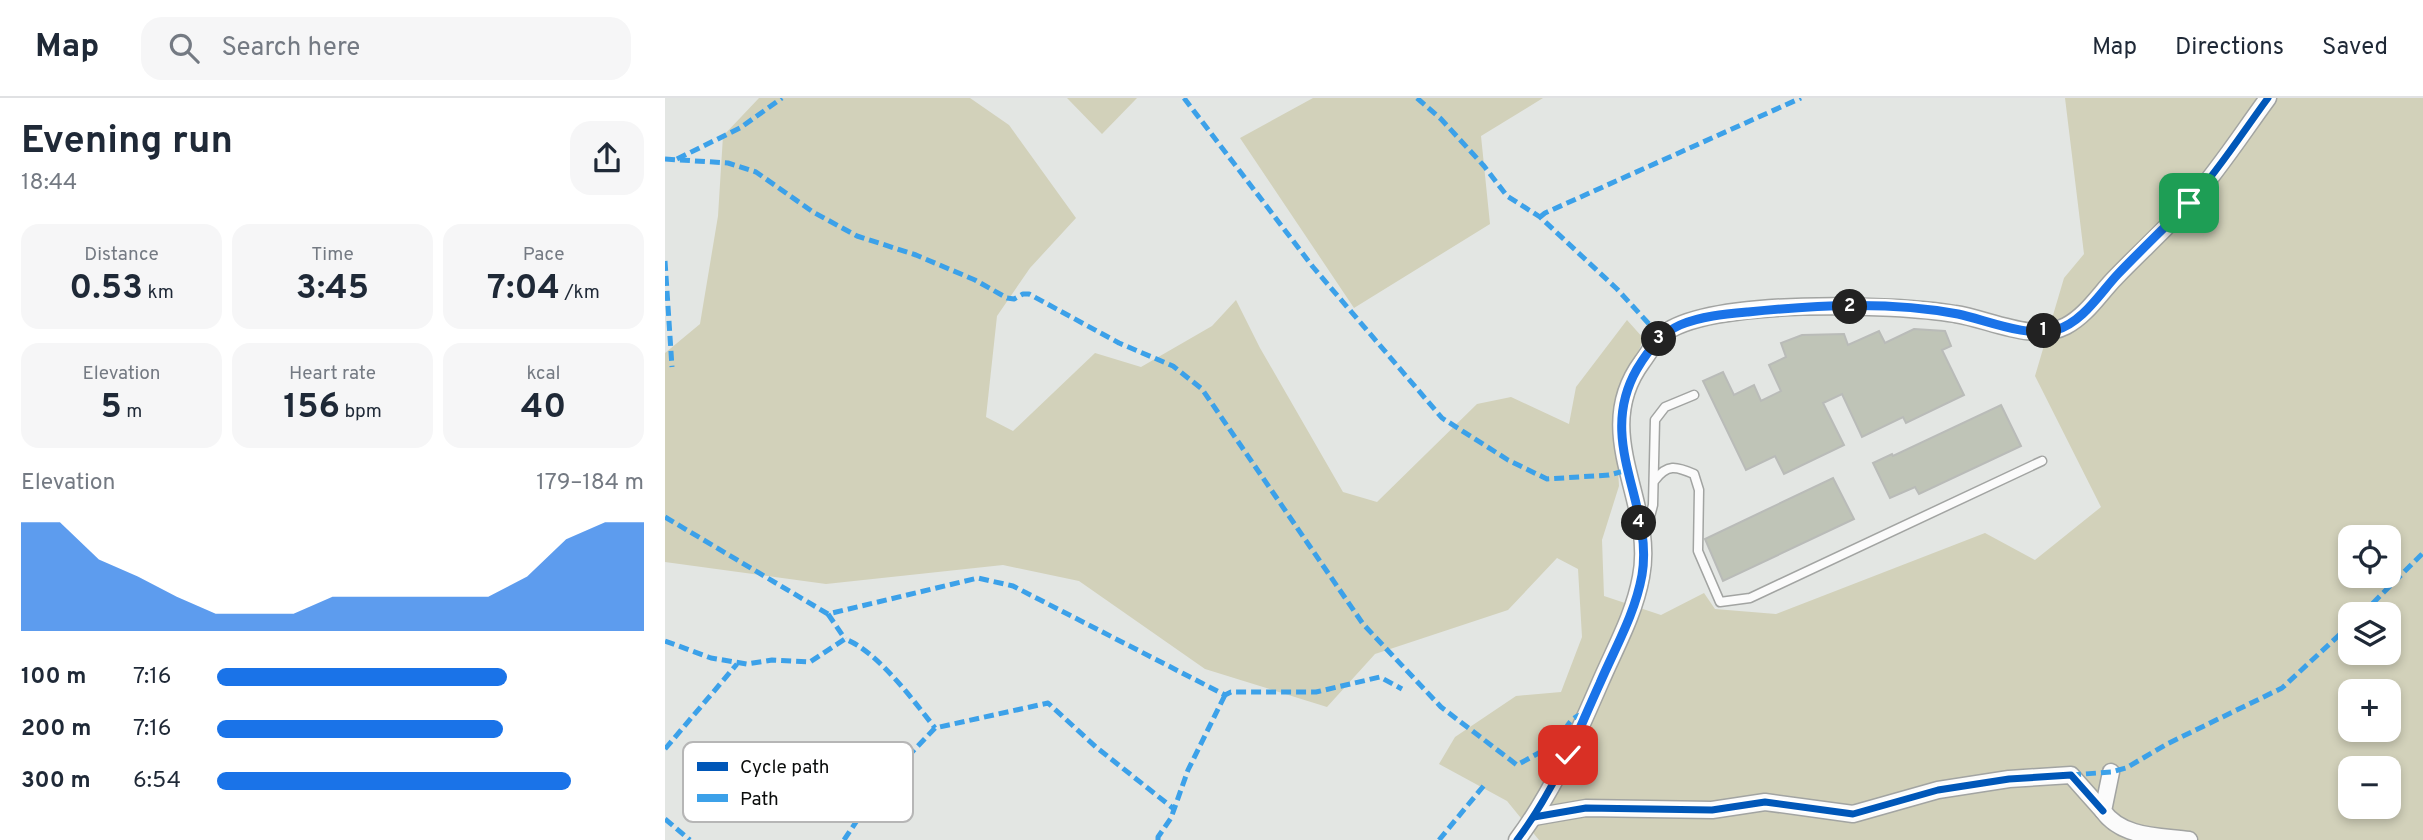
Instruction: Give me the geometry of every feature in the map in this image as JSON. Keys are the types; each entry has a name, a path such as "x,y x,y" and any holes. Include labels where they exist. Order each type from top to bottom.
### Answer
{"street":[{"path":"1517,840 1534,817 1568,755 1622,638 1642,573 1643,542 1619,426 1623,400 1637,369 1661,337 1680,325 1711,316 1791,307 1890,306 1957,314 2027,331 2055,331 2069,325 2082,314 2189,203 2212,176 2268,98"},
{"path":"2103,811 2111,772"},
{"path":"1534,817 1586,808 1712,810 1765,802 1853,814 1938,790 2049,775 2071,775 2122,829 2189,840"}],"lane":[{"path":"1643,542 1653,505 1655,420 1665,407 1694,395"},
{"path":"1655,480 1663,470 1671,468 1694,474 1699,490 1698,551 1720,602 1750,598 2042,461"}],"green space":[{"path":"759,98 970,98 1009,125 1076,218 1030,268 997,316 986,417 1013,431 1095,353 1141,367 1212,326 1236,300 1260,348 1343,492 1377,502 1477,404 1511,397 1569,424 1576,387 1627,320 1644,339 1614,403 1619,486 1602,540 1604,596 1661,615 1704,593 1715,609 1776,614 1985,533 2035,560 2101,507 2035,376 2064,278 2084,254 2065,98 2423,98 2423,840 1539,840 1507,801 1439,764 1455,737 1516,696 1561,692 1582,637 1578,569 1557,558 1508,610 1375,654 1327,707 1205,669 1079,581 1003,565 826,584 665,562 665,353 700,324 718,216 723,136"},
{"path":"1067,98 1137,98 1102,134"},
{"path":"1313,98 1543,98 1481,136 1490,224 1354,308 1240,138"}],"building":[{"path":"1914,329 1945,331 1951,346 1942,350 1964,395 1906,423 1903,417 1862,437 1842,394 1823,403 1844,445 1784,474 1775,456 1746,470 1703,381 1723,372 1734,395 1754,385 1761,401 1781,391 1769,365 1786,357 1781,343 1802,335 1844,334 1848,345 1879,331 1885,343"},
{"path":"2001,405 2021,446 1919,494 1915,487 1890,498 1873,463"},
{"path":"1833,478 1854,519 1723,581 1705,539"}],"marked path":[{"path":"677,159 740,128 782,98"},
{"path":"1184,98 1313,267 1442,418 1508,460 1547,479 1609,475 1628,470"},
{"path":"1417,98 1441,119 1507,196 1540,217 1617,289 1661,337"},
{"path":"1540,217 1801,98"},
{"path":"665,159 728,163 756,172 813,212 857,236 916,255 975,280 1007,298 1014,299 1029,294 1119,343 1173,366 1202,389 1363,624 1441,707 1517,765 1564,739"},
{"path":"665,261 672,367"},
{"path":"665,517 828,614 978,578 1013,586 1225,695 1231,692 1316,692 1380,677 1402,689"},
{"path":"2374,602 2423,553"},
{"path":"828,614 845,639"},
{"path":"2071,775 2126,768 2167,744 2282,688 2338,636"},
{"path":"665,641 711,658 747,664 772,660 810,662 845,639 870,654 882,665 935,728"},
{"path":"665,749 737,664"},
{"path":"1158,840 1171,818 1188,770 1225,695"},
{"path":"913,751 935,728 1048,703 1096,747 1174,809"},
{"path":"1565,745 1568,724 1587,713"},
{"path":"1439,840 1486,783"},
{"path":"665,819 690,840"},
{"path":"844,840 856,822"}],"cycle path":[{"path":"1517,840 1542,803 1573,744 1634,605 1641,577 1643,549 1640,522 1622,442 1622,415 1627,389 1661,336 1684,323 1717,315 1758,309 1803,307 1928,310 2025,331 2053,331 2066,326 2087,310 2192,200 2268,98"},
{"path":"1534,817 1586,808 1712,810 1765,802 1853,814 1938,790 2009,779 2071,775 2103,811"}],"route":[{"path":"1568,755 1622,638 1638,591 1642,573 1643,542 1619,426 1623,400 1637,369 1661,337 1680,325 1711,316 1791,307 1890,306 1957,314 2027,331 2055,331 2069,325 2082,314 2189,203"}]}
